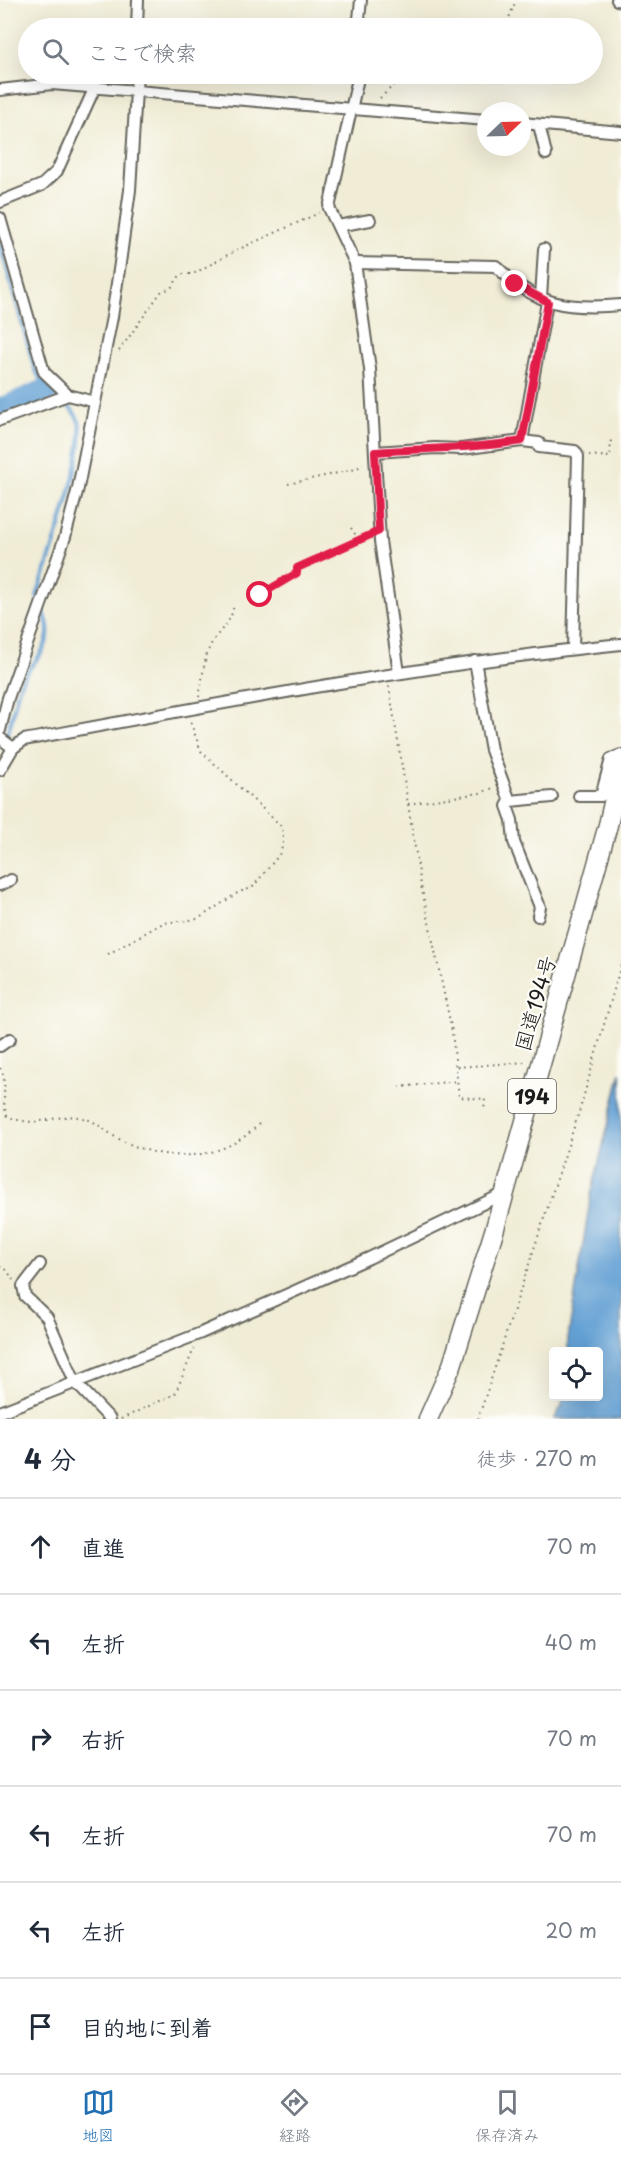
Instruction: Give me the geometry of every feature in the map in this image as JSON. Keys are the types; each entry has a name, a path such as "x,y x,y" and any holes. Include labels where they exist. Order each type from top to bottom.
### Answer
{"highway":[{"name":"国道194号","path":"428,1419 452,1365 505,1193 608,825 621,768"}],"street":[{"path":"137,18 138,0"},
{"path":"359,18 361,0"},
{"path":"0,90 52,84 477,119"},
{"path":"0,730 8,698 65,537 78,488 112,317 130,190 137,84"},
{"path":"357,84 352,109 345,125 329,208 356,263 370,369 379,531 399,673"},
{"path":"0,202 42,185 57,171 95,87"},
{"path":"531,124 621,132"},
{"path":"539,125 546,154"},
{"path":"0,218 29,314 39,363 49,378 68,395 95,402"},
{"path":"338,226 370,220"},
{"path":"522,441 544,300 544,249"},
{"path":"356,263 496,266 515,284 544,300 586,308 621,305"},
{"path":"0,420 68,395"},
{"path":"375,452 469,449 522,441 539,443 539,447 574,451 578,456 573,649"},
{"path":"0,770 12,748 24,740 399,673 475,661 621,644"},
{"path":"475,661 491,750 510,801"},
{"path":"0,738 12,748"},
{"path":"579,796 601,796 610,759 621,755"},
{"path":"510,801 552,797"},
{"path":"510,801 507,806 512,819 514,842 540,907 538,916"},
{"path":"0,885 12,880"},
{"path":"0,1046 10,1039"},
{"path":"0,1412 201,1332 369,1258 505,1193"},
{"path":"40,1264 23,1286 25,1296 47,1317 75,1382 110,1419"}],"path":[{"path":"509,18 516,0"},
{"path":"367,110 396,84"},
{"path":"101,369 117,354 161,292 171,288 181,274 193,274 234,250 329,208"},
{"path":"578,456 610,457 611,438"},
{"path":"288,484 356,469 366,463 375,452"},
{"path":"351,528 359,540"},
{"path":"260,595 297,573 297,568 379,531"},
{"path":"108,954 163,923 198,919 239,892 252,888 279,855 283,845 283,832 280,825 201,751 190,709 213,641 232,619 234,604"},
{"path":"387,675 420,885 434,936 458,1067 459,1097 485,1099 484,1111"},
{"path":"408,804 480,793 490,790 502,781"},
{"path":"478,1419 580,1109 621,965"},
{"path":"458,1067 525,1063 529,1053"},
{"path":"0,1068 5,1080 2,1104 7,1116 21,1122 34,1123 81,1117 132,1145 173,1157 213,1153 240,1141 259,1124"},
{"path":"399,1087 458,1081"},
{"path":"0,1267 7,1270 18,1289 23,1290"},
{"path":"122,1419 175,1394 201,1332"}],"water":[{"path":"621,1072 621,1419 554,1419 563,1401 603,1401 603,1347 568,1347 591,1194"}],"waterway":[{"path":"0,244 35,370 45,384 70,408 79,422 78,456 73,481 37,596 39,601"},
{"path":"0,410 50,389"},
{"path":"4,738 22,680 47,640 48,624 42,608"}],"route":[{"path":"260,595 297,573 297,568 379,531 375,452 435,448 461,449 522,441 548,302 515,284"}]}
